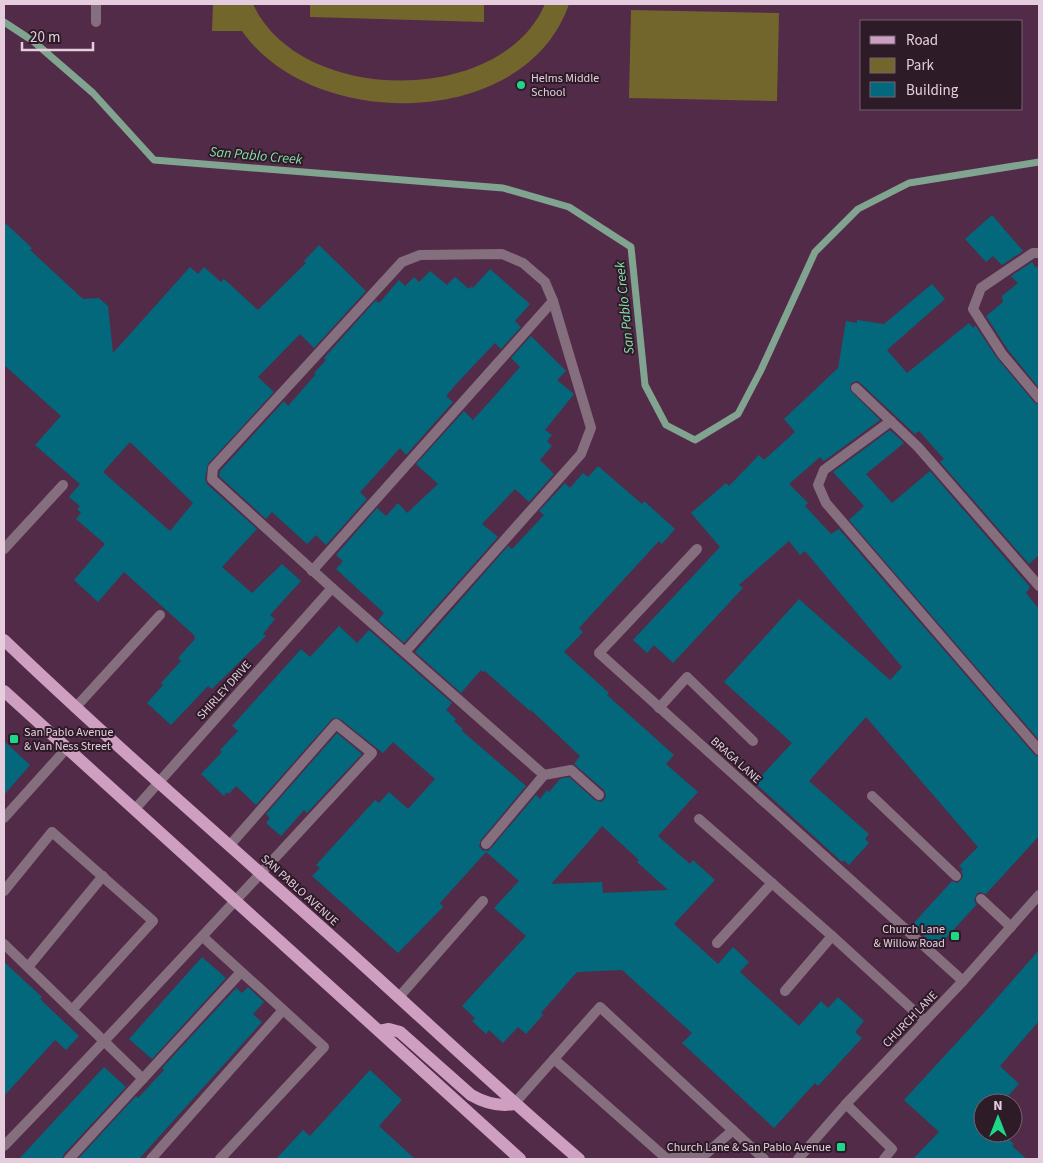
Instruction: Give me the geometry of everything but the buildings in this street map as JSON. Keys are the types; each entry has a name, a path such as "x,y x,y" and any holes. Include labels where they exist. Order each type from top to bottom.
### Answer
{"main road":[{"name":"SAN PABLO AVENUE","path":"4,640 75,708 399,997 514,1104 579,1159"},
{"path":"4,691 520,1159"},
{"path":"378,1031 389,1029 400,1032 470,1095 481,1101 504,1106 514,1104"}],"street":[{"path":"96,4 96,22"},
{"path":"1039,253 1033,253 981,288 973,309 1002,354 1039,398"},
{"path":"405,652 581,454 591,428 553,301 545,282 524,264 502,254 420,255 402,262 213,468 212,479 312,571 544,776"},
{"path":"312,571 553,301"},
{"path":"856,388 918,446 1039,586"},
{"path":"891,421 824,470 818,485 826,503 1039,750"},
{"path":"4,549 63,485"},
{"name":"BRAGA LANE","path":"697,549 599,652 963,982"},
{"name":"SHIRLEY DRIVE","path":"135,809 332,588"},
{"path":"75,708 160,615"},
{"path":"659,708 686,677 753,741"},
{"path":"4,1146 203,937 372,753 336,724 230,845"},
{"path":"4,818 67,748"},
{"path":"486,844 544,776 571,770 599,795"},
{"path":"872,796 956,876"},
{"path":"699,819 925,1021"},
{"path":"4,891 52,832 153,921 72,1010"},
{"path":"28,967 103,876"},
{"path":"717,943 772,883"},
{"name":"CHURCH LANE","path":"798,1159 846,1104 963,982 1039,895"},
{"path":"981,899 1011,927"},
{"path":"399,997 483,901"},
{"path":"784,990 832,936"},
{"path":"203,937 324,1048 220,1159"},
{"path":"4,944 143,1079"},
{"path":"69,1159 241,972"},
{"path":"514,1104 600,1007 764,1159"},
{"path":"151,1159 283,1010"},
{"path":"554,1059 668,1159 707,1153 733,1130"},
{"path":"846,1104 892,1150 884,1159"}],"green space":[{"path":"213,4 253,4 277,37 312,61 354,76 400,80 445,76 487,62 522,38 545,4 569,4 546,46 510,76 465,95 416,103 365,101 317,88 275,64 242,31 212,31"},
{"path":"310,4 484,4 484,22 310,17"},
{"path":"631,10 779,13 777,101 629,98"}],"waterway":[{"name":"San Pablo Creek","path":"4,22 33,41 93,93 154,160 503,188 569,207 631,247 645,385 666,425 695,440 738,414 761,370 815,252 858,209 909,183 1039,162"}],"place":[{"name":"Helms Middle School","path":"521,85"},
{"name":"San Pablo Avenue & Van Ness Street","path":"14,739"},
{"name":"Church Lane & Willow Road","path":"955,936"},
{"name":"Church Lane & San Pablo Avenue","path":"841,1147"}]}
